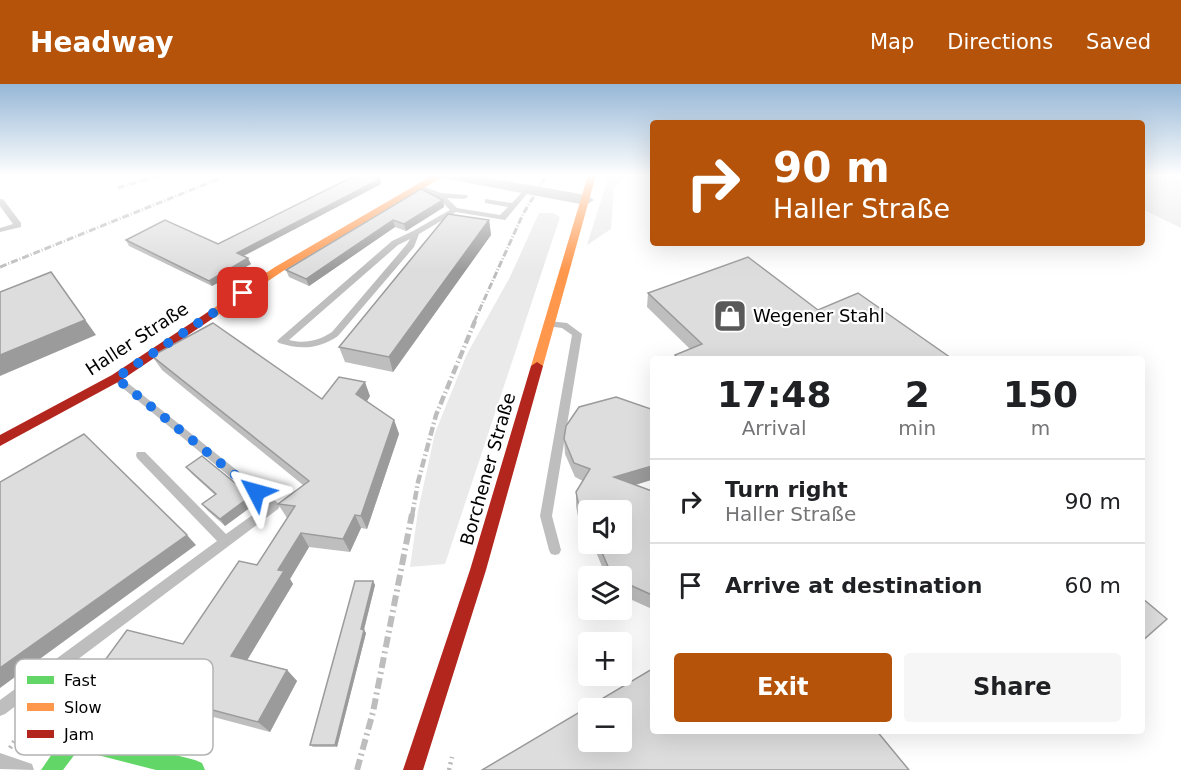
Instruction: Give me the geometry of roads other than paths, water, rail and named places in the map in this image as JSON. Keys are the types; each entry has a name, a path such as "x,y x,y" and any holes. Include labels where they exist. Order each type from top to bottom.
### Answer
{"main road":[{"name":"Haller Straße","path":"0,441 116,378 279,269 386,207"},
{"name":"Borchener Straße","path":"413,770 478,570 584,207"},
{"path":"51,770 62,755"},
{"path":"136,755 195,770"}],"lane":[{"path":"0,230 18,225 5,207"},
{"path":"452,207 455,210 502,218 510,207"},
{"path":"416,233 411,245 335,334 324,342 310,345 292,345 282,340 395,243 455,210"},
{"path":"548,324 564,326 577,334 546,516 555,550"},
{"path":"68,659 274,506 116,378"},
{"path":"141,454 226,542"},
{"path":"0,709 15,698"},
{"path":"0,761 26,770"}],"railway":[{"path":"0,267 149,207"},
{"path":"474,322 527,207"},
{"path":"412,516 418,482 436,415 475,321"},
{"path":"357,770 373,712 412,514"}],"place":[{"name":"Wegener Stahl","path":"730,316"}]}
